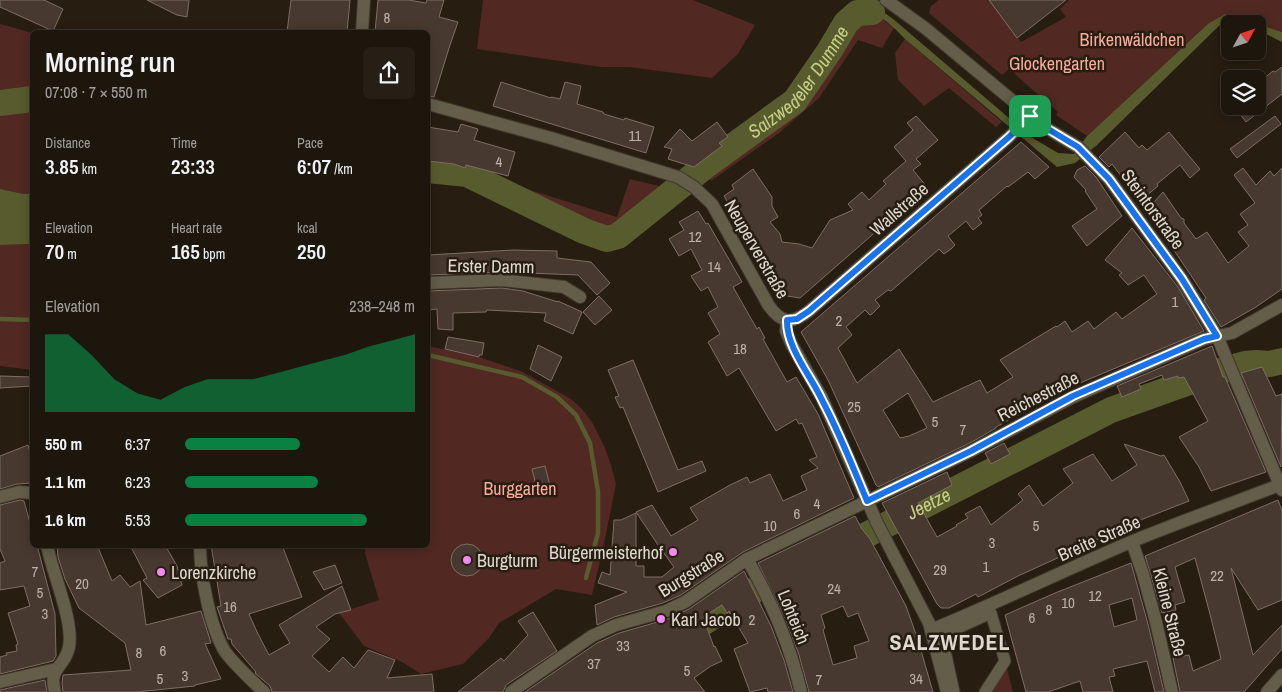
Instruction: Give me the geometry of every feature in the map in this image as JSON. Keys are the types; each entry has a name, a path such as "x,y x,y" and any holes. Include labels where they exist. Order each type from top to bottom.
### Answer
{"street":[{"path":"362,30 364,0"},
{"name":"Steintorstraße","path":"886,0 904,5 925,28 1030,116 1078,147 1109,179 1172,264 1217,336 1281,486"},
{"name":"Neuperverstraße","path":"430,105 551,138 678,177 706,197 719,216 773,311 781,319 787,320 786,331 792,345 828,412 877,524 919,601 931,630 947,692"},
{"name":"Wallstraße","path":"787,320 797,319 809,311 1009,137 1030,116"},
{"name":"Erster Damm","path":"430,283 502,280 564,288 580,297"},
{"name":"Reichestraße","path":"867,501 971,451 1073,396 1204,339 1232,333 1282,305"},
{"name":"Breite Straße","path":"931,630 1212,509 1281,486"},
{"path":"0,498 19,492 30,493"},
{"name":"Burgstraße","path":"510,692 592,636 616,625 666,611 685,602 747,559 867,501"},
{"name":"Kleine Straße","path":"1132,542 1143,574 1172,692"},
{"path":"48,548 68,628 69,646 64,659 56,669 52,679 55,692"},
{"path":"200,548 201,568 208,605 222,645 234,662 264,692"},
{"name":"Lohteich","path":"747,559 763,587 785,638 801,692"},
{"path":"954,692 944,646 945,639 949,632 991,613 1005,661 985,692"},
{"path":"0,682 56,669"},
{"path":"1267,692 1282,675"}],"green space":[{"path":"483,0 693,0 755,25 738,54 712,78 629,67 601,67 477,49"},
{"name":"Birkenwäldchen","path":"939,0 990,0 1021,42 1066,17 1060,9 1069,0 1282,0 1282,32 1266,27 1266,15 1221,15 1209,23 1087,136 1056,115 1058,112 1009,69 1002,75 929,13 931,6"},
{"path":"876,15 894,28 882,48 858,40 819,98 779,133 711,181 701,164 794,95 846,27 861,16"},
{"path":"0,24 30,32 30,193 24,194 0,189"},
{"path":"905,39 1002,122 996,127 949,88 924,106 898,80 895,53"},
{"path":"630,179 659,186 677,194 625,241 604,245 558,224 513,200 504,198 507,183 617,217"},
{"path":"30,244 30,370 0,366 0,245"},
{"name":"Burggarten","path":"430,346 479,357 523,372 571,399 592,422 605,448 616,484 592,595 556,589 499,623 489,638 463,664 421,674 402,662 364,646 339,613 379,600 365,553 366,548 430,548"},
{"path":"1005,661 1013,692 985,692"}],"shaded area":[{"name":"Salzwedeler Dumme","path":"864,6 877,8 892,18 1031,137 1058,153 1074,154 1087,136 1209,23 1221,16 1221,24 1097,145 1075,163 1057,167 884,20 872,15 865,15 848,25 838,27 847,12"},
{"path":"1266,27 1282,32 1282,42 1266,34"},
{"path":"0,189 24,194 30,193 30,244 0,245"}],"building":[{"path":"0,0 44,0 63,9 53,30 51,30 0,7"},
{"path":"147,0 189,0 187,17 177,15"},
{"path":"291,0 350,0 347,30 287,30"},
{"path":"378,0 409,0 426,3 427,0 444,0 439,17 458,22 434,97 430,96 430,30 375,30"},
{"path":"989,0 1066,0 1017,38"},
{"path":"1282,67 1282,94 1266,106 1266,77 1273,71 1275,72"},
{"path":"501,82 551,98 560,99 565,82 581,86 577,104 624,120 625,118 654,127 646,153 493,106"},
{"path":"1241,115 1255,115 1246,122"},
{"path":"916,116 938,140 916,159 921,164 913,170 927,187 800,298 781,295 724,196 734,189 732,185 753,169 772,197 772,206 778,217 770,222 780,234 782,242 812,248 830,220 853,210 848,204 862,192 869,200 886,184 883,181 906,161 894,147 913,130 907,123"},
{"path":"1275,116 1281,124 1237,158 1230,149"},
{"path":"717,122 728,137 719,143 722,146 694,167 668,159 672,149 664,147 680,129 692,141"},
{"path":"461,124 478,129 474,140 515,152 508,176 466,165 465,168 454,164 430,161 430,127 458,132"},
{"path":"1125,132 1139,148 1142,145 1147,150 1169,132 1200,169 1190,178 1180,165 1140,201 1112,164 1109,167 1099,157"},
{"path":"1021,142 1049,167 1035,179 1028,172 1007,186 979,210 982,215 978,218 982,223 973,230 966,221 948,236 955,245 951,249 944,254 939,249 891,291 888,290 875,300 880,306 872,314 870,315 865,310 846,327 852,335 838,348 857,383 899,349 933,402 980,380 987,393 1013,377 1000,360 1065,321 1072,332 1088,321 1094,329 1116,312 1122,319 1157,294 1144,275 1128,285 1119,275 1122,273 1105,260 1132,228 1178,287 1204,331 1068,388 972,442 878,487 828,380 801,332","holes":["908,393 927,428 900,438 883,410"]},
{"path":"1085,166 1096,177 1122,216 1087,246 1072,226 1097,209 1086,190 1074,177 1077,170"},
{"path":"1243,168 1256,185 1270,171 1274,176 1282,168 1282,289 1256,307 1221,327 1204,300 1206,298 1147,210 1163,192 1181,218 1184,219 1184,223 1196,239 1207,232 1228,263 1249,246 1238,232 1248,225 1240,214 1255,203 1234,175"},
{"path":"698,211 706,224 708,223 742,282 733,287 757,329 759,327 765,338 763,339 787,382 796,377 818,414 854,498 743,552 681,595 663,603 614,617 597,625 595,605 627,592 598,583 602,572 610,575 614,520 621,520 636,513 636,566 644,566 644,577 662,577 674,567 636,512 652,505 671,536 698,520 690,508 747,477 750,483 770,474 783,501 807,490 801,476 818,468 809,460 817,457 802,423 799,424 796,419 776,431 739,368 727,376 708,342 720,334 708,313 718,307 708,287 701,291 691,276 702,270 691,249 679,256 669,239 684,230 679,222"},
{"path":"513,250 557,251 557,258 591,262 610,283 597,295 578,275 502,272 430,275 430,255"},
{"path":"502,288 523,291 558,301 582,312 573,334 544,321 546,313 487,310 486,312 453,313 453,330 438,329 437,309 430,310 430,291"},
{"path":"599,296 612,310 595,325 583,312"},
{"path":"448,337 484,343 482,355 479,355 479,357 445,349"},
{"path":"538,345 562,357 551,381 530,369"},
{"path":"1212,346 1223,377 1225,377 1266,472 1211,491 1199,467 1179,437 1208,421 1184,377 1178,378 1178,376 1164,380 1162,375 1139,384 1141,389 1122,397 1117,386"},
{"path":"633,360 678,470 702,461 706,471 658,492 623,407 620,408 615,397 619,396 608,370"},
{"path":"1262,367 1276,396 1282,394 1281,467 1241,373"},
{"path":"0,376 30,377 30,386 0,388"},
{"path":"1004,443 1010,454 991,464 985,453"},
{"path":"1124,444 1161,456 1164,455 1189,501 1143,519 1018,576 978,597 976,594 949,608 941,608 937,604 882,503 947,472 952,485 918,503 937,537 957,526 968,518 965,514 980,506 991,525 1023,500 1018,494 1029,485 1043,506 1073,483 1063,469 1093,454 1112,481 1137,465"},
{"path":"28,445 30,452 30,483 17,484 0,489 0,456"},
{"path":"545,466 550,486 537,489 532,469"},
{"path":"20,500 24,501 30,523 30,548 38,548 55,614 56,656 53,661 0,674 0,657 7,655 6,653 17,651 16,645 18,644 8,613 30,606 24,586 0,590 0,563 5,561 0,549 0,505"},
{"path":"1278,500 1282,511 1282,600 1258,610 1231,568 1253,655 1282,625 1282,649 1244,692 1180,692 1173,658 1189,655 1193,671 1221,659 1211,618 1195,558 1175,567 1185,602 1175,605 1176,610 1162,613 1145,556"},
{"path":"855,516 870,539 906,606 933,692 809,692 799,655 786,620 758,563","holes":["843,606 848,617 858,613 869,641 854,646 857,658 833,665 823,630 825,628 821,615"]},
{"name":"Burgturm","path":"467,544 478,549 483,560 478,571 467,576 456,571 451,560 456,549"},
{"path":"57,548 98,548 112,581 120,575 130,587 140,581 146,625 201,611 211,643 205,644 221,679 195,686 136,692 63,692 63,675 131,670 125,643 79,608 65,579"},
{"name":"Lorenzkirche","path":"132,548 167,548 177,566 182,585 158,598 143,580 147,578"},
{"path":"211,548 283,548 302,597 249,614 269,655 290,643 279,625 342,586 351,610 335,614 316,627 330,639 312,656 329,672 343,657 354,668 368,650 395,660 387,678 432,674 434,692 272,692 270,686 255,673 232,644 231,639 228,639 217,607 221,606"},
{"path":"1131,563 1164,692 1155,692 1147,661 1113,669 1115,676 1109,677 1113,692 1083,692 1080,681 1048,692 1026,692 1005,615","holes":["1132,598 1137,620 1114,627 1109,605"]},
{"path":"335,565 342,583 324,590 313,572"},
{"path":"744,571 771,626 784,660 793,692 768,692 767,688 750,692 734,649 748,643 729,611 727,613 722,605 703,617 714,647 722,661 694,678 705,692 525,692 597,643 619,633 668,619 689,609"},
{"path":"533,612 557,651 506,685 503,692 458,692 501,658 504,661 528,635 518,621"},
{"path":"45,680 47,692 0,692 0,690"}],"waterway":[{"name":"Salzwedeler Dumme","path":"430,170 467,174 584,231 607,239 618,236 704,167 795,101 846,23 857,13 872,12"},
{"name":"Salzwedeler Dumme","path":"0,103 30,99"},
{"path":"0,319 30,320"},
{"path":"430,355 522,377 557,397 576,415 590,443 598,491 598,533 586,578"},
{"name":"Jeetze","path":"835,551 1111,410 1220,371 1245,364 1270,364 1282,361"},
{"name":"Jeetze","path":"674,641 766,583 788,573"}],"place":[{"name":"Bürgermeisterhof","path":"673,552"},
{"name":"Burgturm","path":"467,560"},
{"name":"Lorenzkirche","path":"161,572"},
{"name":"Karl Jacob","path":"661,619"}],"district":[{"name":"SALZWEDEL","path":"950,642"}],"route":[{"path":"1030,116 1078,147 1104,172 1182,279 1217,336 1204,339 1073,396 971,451 867,501 822,398 792,345 786,331 787,320 797,319 809,311 1009,137 1030,116"}],"park label":[{"name":"Glockengarten","path":"1057,63"}]}
